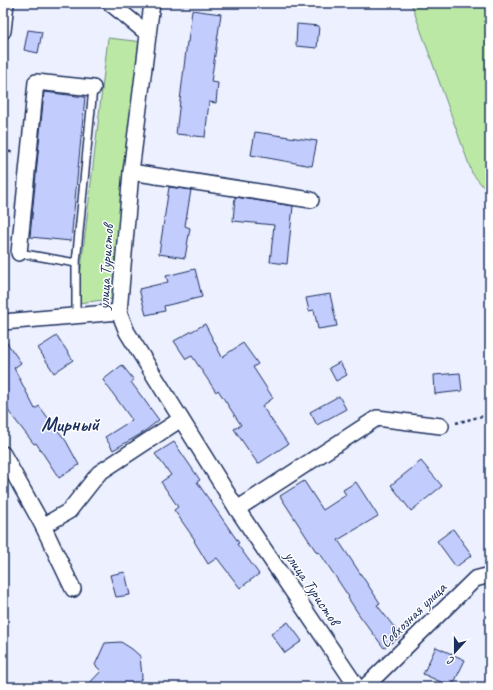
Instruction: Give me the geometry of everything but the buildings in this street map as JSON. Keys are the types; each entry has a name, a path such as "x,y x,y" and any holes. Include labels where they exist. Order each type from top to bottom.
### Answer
{"street":[{"path":"3,31 6,3"},
{"path":"110,3 148,34"},
{"name":"улица Туристов","path":"152,3 132,172 119,312 127,332 237,509 357,687"},
{"path":"19,253 36,82 93,88"},
{"path":"132,172 311,200"},
{"path":"3,322 119,312"},
{"path":"237,509 377,418 441,426"},
{"path":"44,526 69,511 99,472 181,419"},
{"path":"3,454 44,526 72,589"},
{"name":"Совхозная улица","path":"365,687 475,579 490,575"}],"lane":[{"path":"76,315 76,263 93,88"},
{"path":"19,253 76,263"}],"path":[{"path":"441,426 490,414"}],"green space":[{"path":"411,3 490,3 490,195 472,173"},
{"path":"108,38 143,42 113,299 77,303"}],"district":[{"name":"Мирный","path":"70,424"}]}
